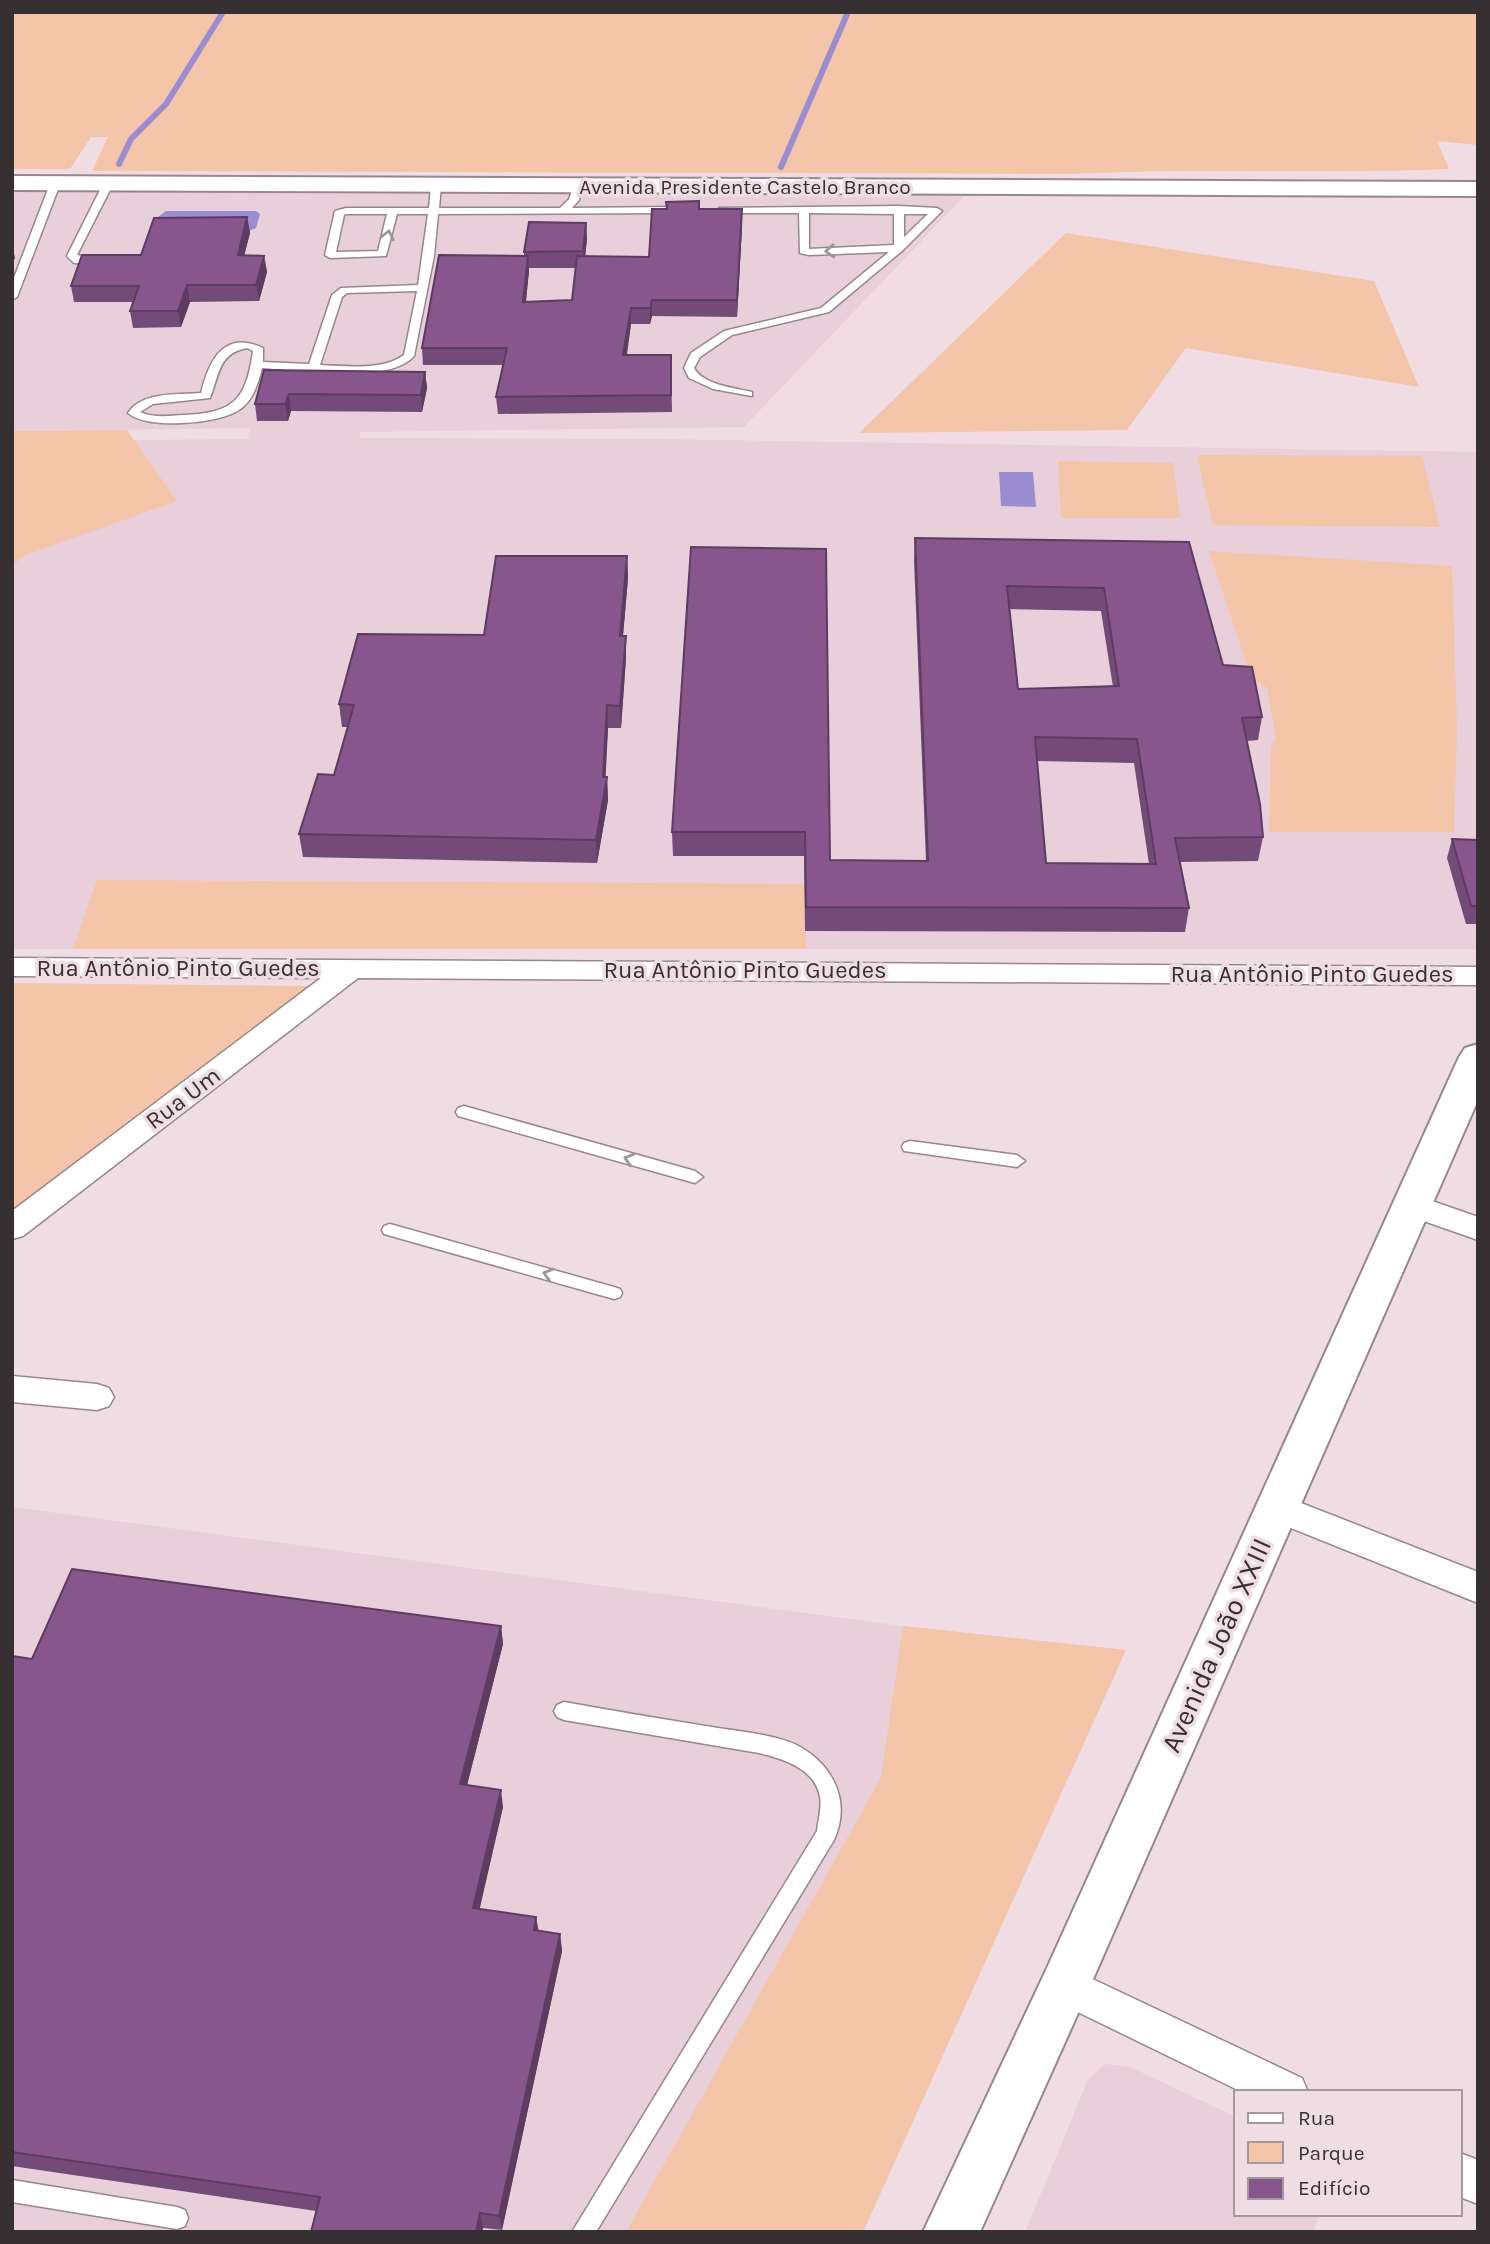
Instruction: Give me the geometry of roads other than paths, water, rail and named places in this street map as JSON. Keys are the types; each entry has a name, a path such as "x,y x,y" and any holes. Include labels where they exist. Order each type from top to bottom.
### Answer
{"street":[{"name":"Avenida Presidente Castelo Branco","path":"12,183 1478,189"},
{"name":"Rua Antônio Pinto Guedes","path":"12,967 1478,976"},
{"name":"Rua Um","path":"12,1228 353,968"},
{"name":"Avenida João XXIII","path":"951,2232 1065,1985 1478,1056"},
{"path":"1412,1205 1478,1229"},
{"path":"12,1389 97,1397"},
{"path":"1278,1508 1478,1588"},
{"path":"1065,1985 1283,2090"},
{"path":"1462,2175 1478,2183"}],"lane":[{"path":"12,297 55,184"},
{"path":"108,184 72,256 78,261 115,261"},
{"path":"258,365 391,366 403,362 409,356 429,256 436,186"},
{"path":"563,211 575,200 577,187"},
{"path":"804,209 806,252 899,248"},
{"path":"899,209 899,248"},
{"path":"393,211 382,254 330,255 339,213 393,211 683,210"},
{"path":"710,210 937,211 899,248 820,313 740,328 712,341 695,355 689,368 692,376 716,387 748,394"},
{"path":"314,366 337,295 345,290 423,288"},
{"path":"235,346 256,347 259,351 258,365 246,399 228,414 209,418 149,420 135,413 137,408 150,401 206,396 219,355 225,349 235,346"},
{"path":"464,1112 695,1177"},
{"path":"910,1147 1017,1161"},
{"path":"390,1230 614,1293"},
{"path":"564,1711 759,1744 793,1753 820,1772 831,1797 827,1833 583,2232"},
{"path":"12,2192 177,2218"}],"waterway":[{"path":"119,164 131,139 166,104 223,12"},
{"path":"781,167 848,12"}]}
